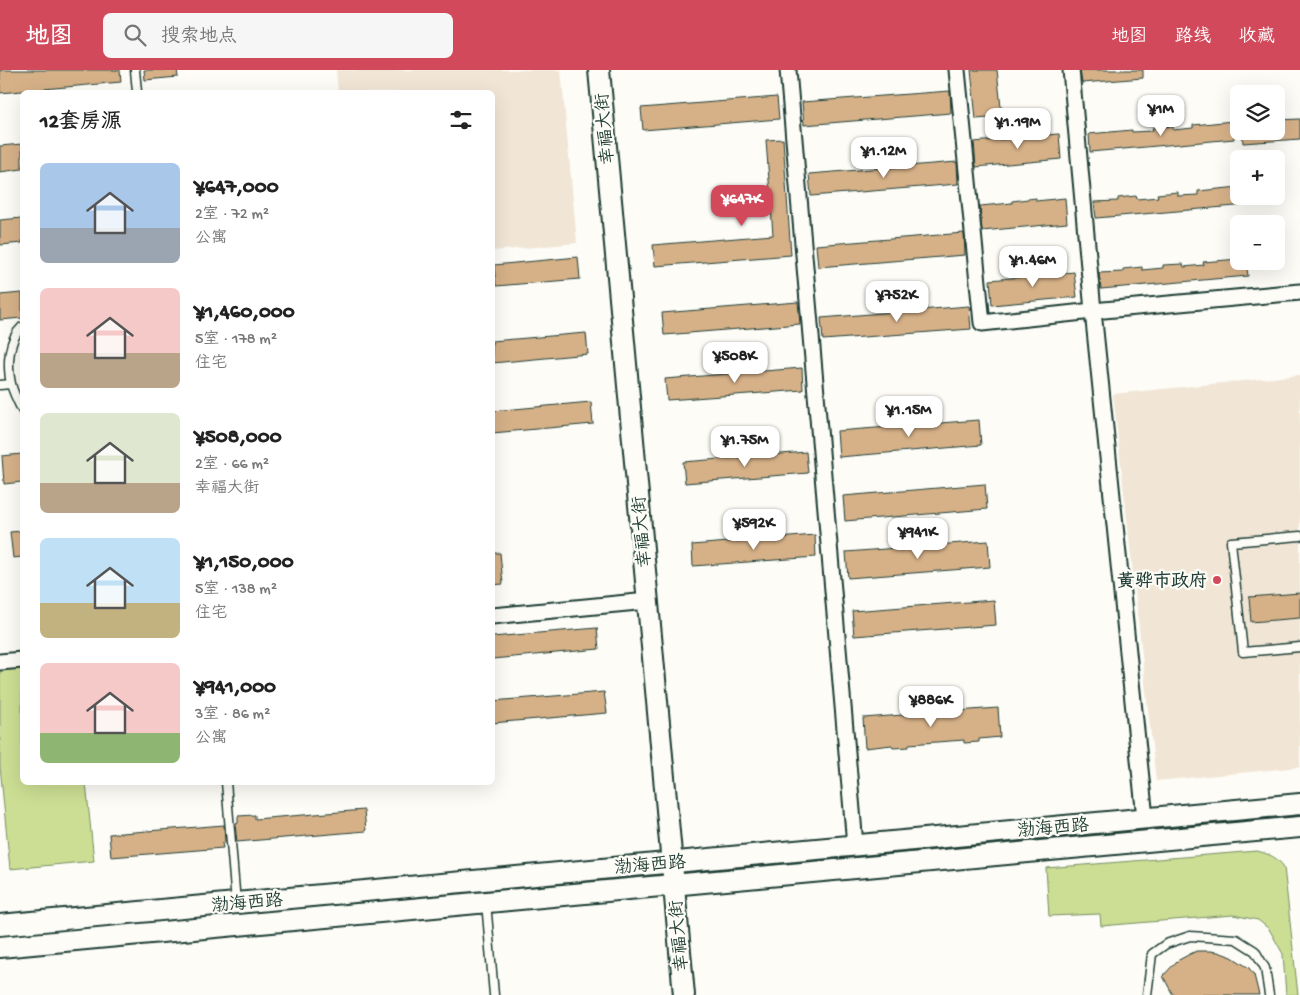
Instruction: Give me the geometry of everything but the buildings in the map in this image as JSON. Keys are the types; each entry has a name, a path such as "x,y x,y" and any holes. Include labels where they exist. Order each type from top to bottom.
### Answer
{"main road":[{"name":"幸福大街","path":"599,70 684,995"},
{"name":"渤海西路","path":"0,925 1300,804"},
{"name":"渤海西路","path":"0,947 1300,827"}],"street":[{"path":"788,70 855,845"},
{"path":"957,70 982,323 1300,292"},
{"path":"1071,70 1093,311 1145,818"},
{"path":"495,616 648,601"},
{"path":"0,662 20,660"}],"lane":[{"path":"135,70 137,90"},
{"path":"20,328 13,340 9,363 11,384 20,405"},
{"path":"0,385 11,384"},
{"path":"1300,536 1231,542 1243,652 1300,647"},
{"path":"226,785 236,903"},
{"path":"486,902 494,995"},
{"path":"1147,995 1152,954 1166,944 1190,936 1236,939 1255,951 1266,968 1269,995"}],"shaded area":[{"path":"336,70 561,70 577,243 495,251 495,90 338,90"},
{"name":"黄骅市政府","path":"1300,375 1300,767 1156,781 1113,394"}],"green space":[{"path":"20,666 20,785 86,785 94,861 10,869 0,766 0,668"},
{"path":"1257,851 1272,856 1284,867 1298,995 1286,995 1283,954 1269,929 1258,920 1233,915 1101,926 1100,914 1049,916 1046,868"}],"place":[{"name":"黄骅市政府","path":"1217,580"}]}
